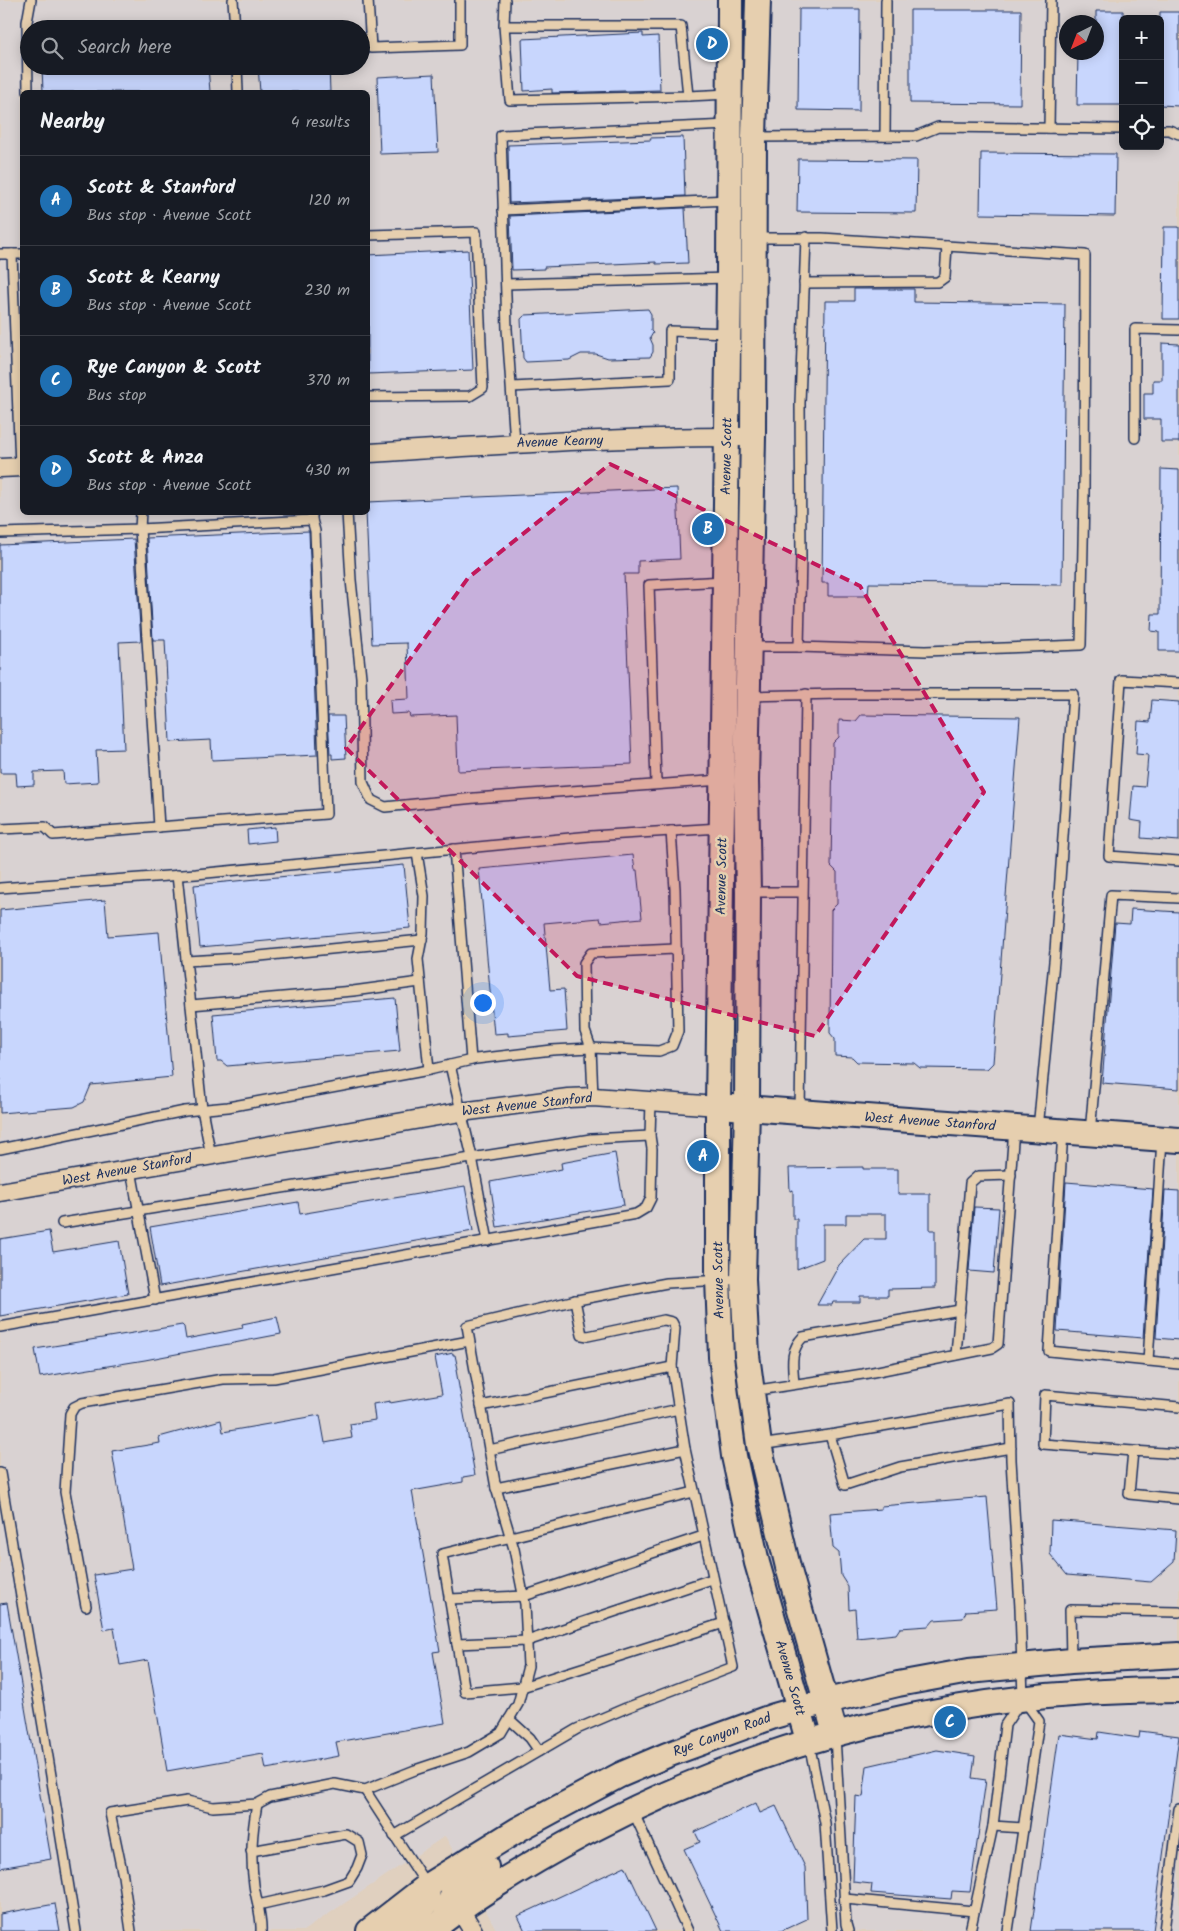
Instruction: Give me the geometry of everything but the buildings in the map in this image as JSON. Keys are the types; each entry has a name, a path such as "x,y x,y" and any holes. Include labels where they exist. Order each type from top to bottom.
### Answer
{"main road":[{"name":"Avenue Scott","path":"730,0 729,333 725,581 734,780 748,892 747,1107 743,1279 747,1355 759,1445 788,1567 835,1733"},
{"name":"Avenue Scott","path":"758,0 754,137 755,238 749,696 734,780 723,827 718,1106 718,1279 721,1357 734,1456 756,1563 808,1740"},
{"name":"West Avenue Stanford","path":"718,1106 1171,1139"},
{"name":"Rye Canyon Road","path":"369,1931 427,1886 519,1829 620,1775 667,1755 798,1708 898,1684 970,1671 1071,1661 1179,1655"},
{"path":"446,1922 547,1854 632,1809 716,1773 808,1740 949,1708 1022,1698 1123,1690 1179,1690"},
{"path":"446,1922 453,1892 462,1882 520,1846 585,1810 620,1775"},
{"path":"400,1931 416,1918 425,1906 429,1894 427,1886"}],"street":[{"name":"Avenue Kearny","path":"370,453 515,443 728,437 753,438"},
{"path":"0,468 20,467"},
{"name":"West Avenue Stanford","path":"0,1192 461,1112 568,1098 593,1097 651,1100 718,1106"},
{"path":"446,1922 473,1931"}],"lane":[{"path":"27,20 30,0"},
{"path":"233,0 234,20"},
{"path":"368,0 369,20"},
{"path":"370,32 371,48 460,45 460,0"},
{"path":"505,0 504,26 510,100 729,94"},
{"path":"884,136 886,0"},
{"path":"1049,128 1051,0"},
{"path":"504,26 681,26 688,96"},
{"path":"28,75 28,90"},
{"path":"237,75 238,90"},
{"path":"515,443 506,284 501,134 730,125"},
{"path":"754,137 916,136 938,127 1119,129"},
{"path":"1164,130 1179,134"},
{"path":"504,210 729,200"},
{"path":"370,234 476,232 483,388 470,396 370,397"},
{"path":"799,647 801,557 800,403 806,237"},
{"path":"749,647 924,651 1081,646 1084,495 1085,255 806,237 755,238"},
{"path":"804,283 938,282 945,277 947,246"},
{"path":"0,254 20,254"},
{"path":"12,254 20,424"},
{"path":"506,284 729,278"},
{"path":"1135,438 1135,329 1179,330"},
{"path":"512,387 670,379 670,331 729,333"},
{"path":"141,515 140,529 159,827"},
{"path":"347,515 351,580 361,677 363,782 371,800 385,807 445,800 734,780"},
{"path":"0,533 140,529 312,516 315,531 326,814 54,835 45,827 0,829"},
{"path":"656,784 649,585 725,581"},
{"path":"1179,683 1121,680 1109,856 1179,861"},
{"path":"800,1112 806,694"},
{"path":"749,696 806,694 1073,694 1055,950 1038,1130"},
{"path":"0,888 177,875 591,836 723,827"},
{"path":"0,1149 104,1127 202,1109 228,1107 429,1070 471,1060 552,1050 591,1048 659,1051 672,1046 678,1031 675,889 671,831"},
{"path":"454,849 471,1060"},
{"path":"417,853 424,896 422,940 418,959 429,1070"},
{"path":"177,875 202,1109 211,1156"},
{"path":"748,892 802,892"},
{"path":"1090,1133 1111,895 1179,898"},
{"path":"186,961 239,958 422,940"},
{"path":"593,1097 591,1048 585,1031 584,963 591,953 675,949"},
{"path":"191,1005 354,991 420,982"},
{"path":"450,1065 472,1158 488,1241"},
{"path":"0,1327 636,1214 646,1208 650,1198 651,1100"},
{"path":"752,1391 863,1374 992,1348 998,1344 1014,1128"},
{"path":"1063,1131 1049,1351 1179,1364"},
{"path":"62,1223 591,1139 650,1136"},
{"path":"1148,1361 1171,1139"},
{"path":"131,1170 155,1300"},
{"path":"956,1355 970,1184 978,1176 1011,1175"},
{"path":"131,1931 123,1876 110,1813 187,1801 213,1807 257,1804 270,1797 335,1784 366,1790 414,1770 469,1752 501,1733 518,1704 528,1666 524,1596 510,1536 496,1488 467,1326 575,1300 666,1283 743,1279"},
{"path":"394,1836 577,1730 733,1667 712,1579 685,1449 672,1367 675,1328 672,1322 664,1320 588,1336 582,1335 575,1300"},
{"path":"794,1384 792,1355 796,1344 803,1338 960,1310"},
{"path":"86,1606 65,1492 70,1414 74,1408 82,1403 223,1379 274,1378 469,1341"},
{"path":"481,1406 672,1367"},
{"path":"1179,1407 1045,1395 1043,1444 1179,1454"},
{"path":"759,1445 830,1435 1010,1404 1010,1448 1020,1608 1022,1698 1005,1725 993,1826 970,1931"},
{"path":"489,1450 679,1410"},
{"path":"830,1435 845,1485 900,1467 1010,1448"},
{"path":"496,1488 685,1449"},
{"path":"1133,1451 1129,1494 1179,1499"},
{"path":"0,1473 76,1931"},
{"path":"694,1492 442,1554 465,1692 522,1687 724,1623"},
{"path":"449,1599 524,1596 703,1536"},
{"path":"457,1644 527,1641 712,1579"},
{"path":"1071,1661 1070,1610 1179,1612"},
{"path":"1008,1931 1039,1721 1022,1698"},
{"path":"510,1718 539,1751"},
{"path":"835,1733 848,1931"},
{"path":"808,1740 825,1822 832,1931"},
{"path":"366,1790 427,1886"},
{"path":"257,1804 251,1851 261,1931"},
{"path":"632,1809 688,1931"},
{"path":"1164,1931 1179,1809"},
{"path":"993,1826 1023,1828"},
{"path":"251,1851 346,1834 359,1842 362,1855 349,1881 324,1890 258,1905"},
{"path":"845,1899 974,1911"}],"highlighted area":[{"path":"610,464 860,586 984,792 815,1036 577,976 346,748 468,578"}],"shaded area":[{"path":"0,0 1179,0 1179,1931 497,1931 445,1836 303,1931 0,1931"}],"place":[{"name":"Scott & Anza","path":"712,44"},
{"name":"Scott & Kearny","path":"708,529"},
{"name":"Scott & Stanford","path":"703,1156"},
{"name":"Rye Canyon & Scott","path":"950,1722"}]}
